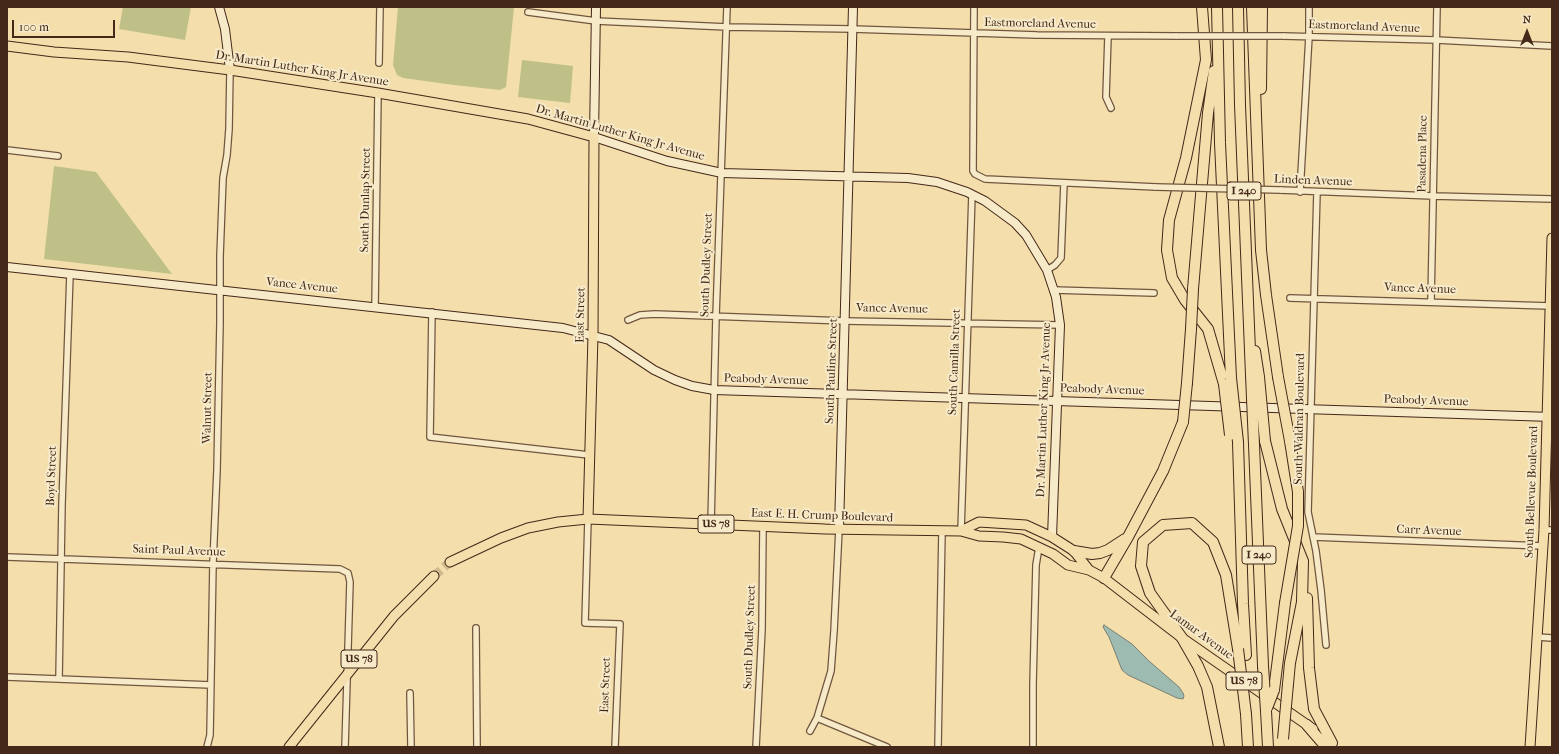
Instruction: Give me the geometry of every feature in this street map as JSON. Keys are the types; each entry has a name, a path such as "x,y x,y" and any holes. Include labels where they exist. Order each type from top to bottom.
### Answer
{"highway":[{"path":"1203,7 1206,60 1186,158 1169,220 1167,250 1172,278 1185,300 1208,329 1227,381"},
{"name":"I 240","path":"1217,7 1217,54 1227,381 1235,443 1240,512 1242,652 1248,747"},
{"name":"I 240","path":"1238,7 1240,105 1248,300 1255,376 1254,445 1263,666 1268,747"},
{"path":"1252,7 1261,250 1278,377 1298,492 1298,526 1285,603 1274,690 1266,711"},
{"path":"1258,144 1262,68 1262,7"},
{"path":"1104,578 1128,537 1163,471 1183,422 1210,93 1217,54"},
{"path":"1255,376 1265,441 1282,509 1303,561 1307,593 1309,668 1314,709 1332,746"},
{"path":"1219,747 1207,687 1198,666 1182,638 1150,593 1141,566 1143,542 1163,525 1192,523 1213,542 1226,575 1242,652"},
{"path":"1074,551 1092,554 1100,553 1108,550 1128,537"},
{"path":"1283,743 1290,663 1302,602 1303,561"},
{"path":"1307,725 1332,746"}],"main road":[{"path":"219,7 225,29 230,70"},
{"name":"East Street","path":"588,519 593,335 596,7"},
{"name":"South Pauline Street","path":"839,529 853,7"},
{"name":"Dr. Martin Luther King Jr Avenue","path":"7,46 54,52 128,57 230,70 378,93 528,119 594,137 667,161 722,173 908,178 949,185 972,194 985,201 1015,223 1033,245 1047,270 1054,290 1060,325 1052,537"},
{"name":"South Bellevue Boulevard","path":"1530,747 1543,546 1548,530 1552,238"},
{"name":"Vance Avenue","path":"7,267 192,288 220,289 432,312 563,328 593,335"},
{"name":"Peabody Avenue","path":"593,335 609,340 654,370 674,380 692,386 714,390 1549,417"},
{"name":"East E. H. Crump Boulevard","path":"450,562 501,538 528,528 558,522 588,519 763,527 961,531 980,536 1021,539 1039,547 1068,565 1089,570"},
{"name":"East E. H. Crump Boulevard","path":"961,531 979,522 1026,525 1052,537 1074,551 1089,570"},
{"name":"Lamar Avenue","path":"1089,570 1104,578 1182,638 1307,725"},
{"name":"US 78","path":"289,747 394,616 434,576"}],"street":[{"path":"379,64 380,7"},
{"name":"South Dudley Street","path":"711,524 716,316 727,7"},
{"path":"974,7 974,34"},
{"path":"1300,192 1309,36 1309,7"},
{"name":"Pasadena Place","path":"1431,301 1437,7"},
{"name":"Eastmoreland Avenue","path":"528,12 596,21 727,27 852,29 974,34 1309,36 1436,40 1552,46"},
{"name":"Linden Avenue","path":"974,34 973,171 977,176 984,178 1156,187 1552,199"},
{"path":"1108,36 1106,97 1111,108"},
{"name":"Walnut Street","path":"207,747 210,735 223,178 227,155 230,70"},
{"name":"South Dunlap Street","path":"375,307 378,93"},
{"path":"7,150 58,156"},
{"path":"1047,270 1059,262 1061,258 1064,183"},
{"name":"South Waldran Boulevard","path":"1317,192 1308,512 1321,590 1326,645"},
{"name":"South Camilla Street","path":"961,531 972,194"},
{"name":"Boyd Street","path":"59,679 70,274"},
{"path":"1054,290 1154,293"},
{"name":"Vance Avenue","path":"1290,298 1431,301 1550,306"},
{"path":"432,312 430,437 589,456"},
{"name":"Vance Avenue","path":"628,320 647,314 845,321 968,322 1060,325"},
{"name":"East Street","path":"588,519 585,623 620,624 616,747"},
{"name":"South Dudley Street","path":"756,747 762,629 763,527"},
{"name":"South Pauline Street","path":"810,732 817,718 831,671 839,529"},
{"path":"938,747 942,531"},
{"name":"Carr Avenue","path":"1313,537 1543,546"},
{"path":"1033,747 1036,566 1039,547"},
{"name":"Saint Paul Avenue","path":"7,557 213,563 340,569 348,573 350,582 347,673"},
{"path":"476,628 477,747"},
{"path":"1537,637 1552,638"},
{"path":"345,747 347,673"},
{"path":"7,677 211,685"},
{"path":"410,693 411,747"},
{"path":"817,718 886,747"}],"green space":[{"path":"123,7 191,7 185,40 119,29"},
{"path":"398,7 514,7 506,87 500,90 454,85 403,78 397,75 393,65"},
{"path":"522,60 573,66 570,103 518,97"},
{"path":"54,166 96,172 172,274 44,259"}],"water":[{"path":"1104,625 1132,644 1179,687 1184,696 1183,699 1177,698 1128,675 1122,670 1109,637 1103,627"}],"tunnel":[{"path":"434,576 450,562"}]}
